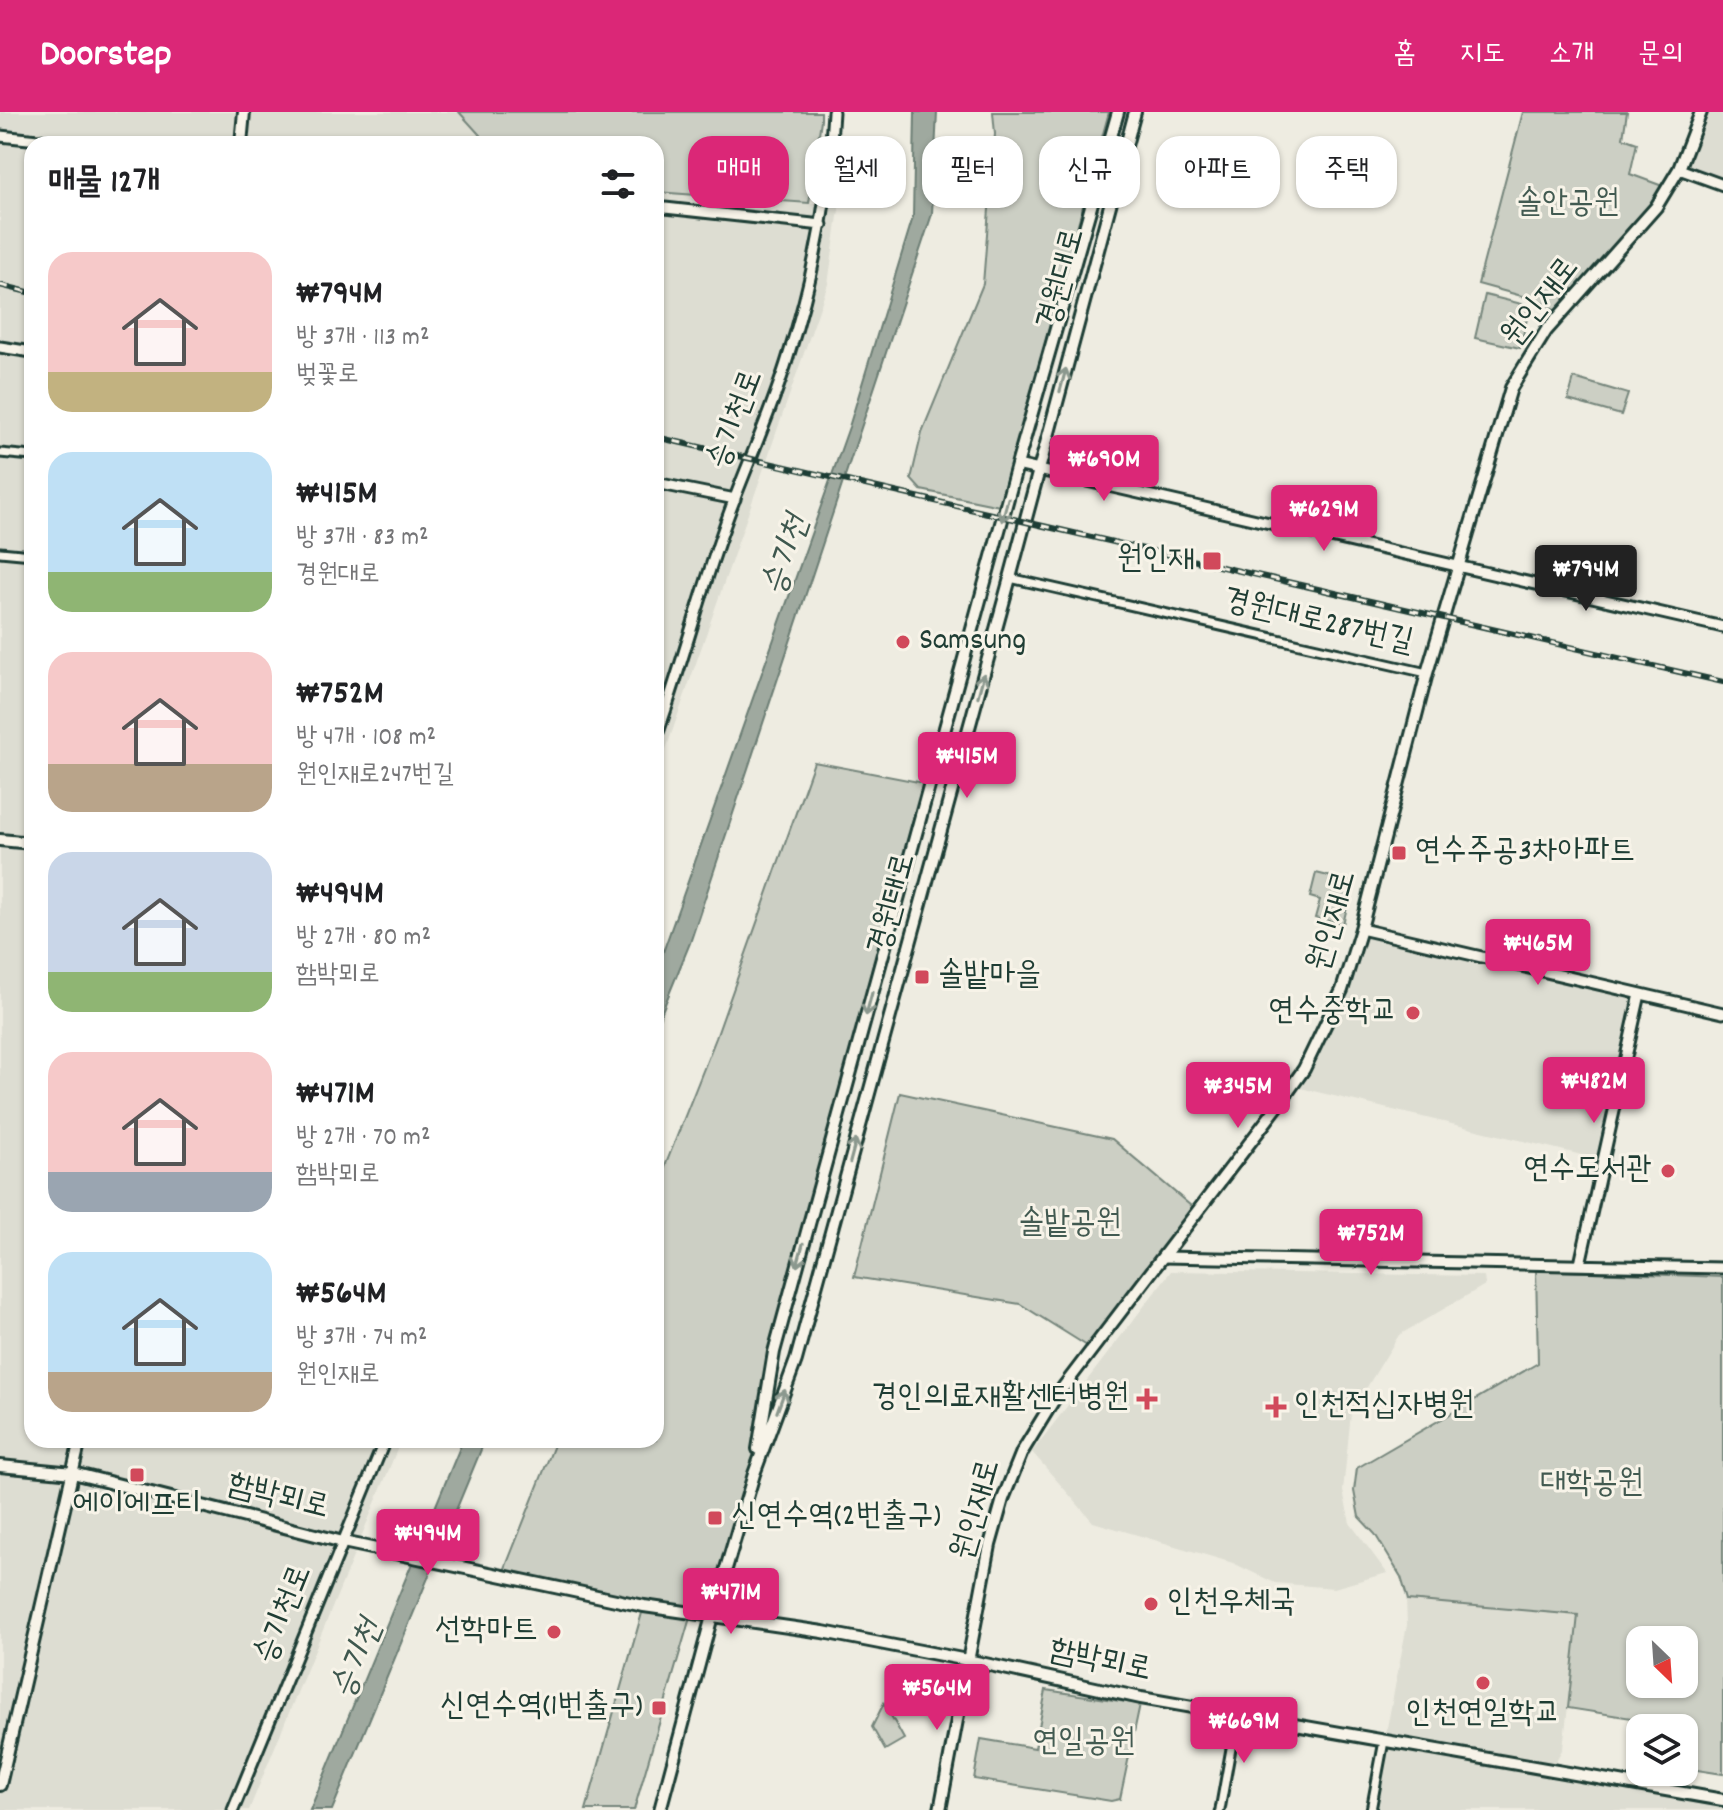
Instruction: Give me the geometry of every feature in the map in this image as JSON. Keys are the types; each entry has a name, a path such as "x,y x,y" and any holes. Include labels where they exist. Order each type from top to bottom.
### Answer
{"main road":[{"path":"242,136 244,112"},
{"name":"원인재로","path":"940,1810 990,1545 1003,1499 1022,1452 1055,1398 1304,1069 1342,990 1361,929 1427,673 1511,388 1546,331 1656,207 1679,169 1701,112"},
{"name":"경원대로","path":"754,1474 774,1352 1017,465 1117,113"},
{"name":"경원대로","path":"660,1810 754,1474 796,1360 1135,114"},
{"path":"0,840 24,842"},
{"path":"0,1785 78,1448"},
{"name":"함박뫼로","path":"0,1466 73,1473 343,1542 644,1606 823,1632 1141,1698 1723,1800"}],"street":[{"name":"승기천로","path":"664,714 735,499 787,361 822,225 833,112"},
{"path":"0,136 24,139"},
{"path":"1679,169 1723,185"},
{"path":"664,208 822,225"},
{"path":"0,347 24,351"},
{"path":"0,453 24,455"},
{"path":"1017,465 1723,627"},
{"path":"664,485 735,499"},
{"path":"0,552 24,554"},
{"name":"경원대로287번길","path":"1010,578 1427,673"},
{"path":"1361,929 1723,1013"},
{"path":"1580,1264 1640,994"},
{"path":"1163,1257 1723,1268"},
{"name":"승기천로","path":"233,1810 382,1448"},
{"path":"1220,1810 1237,1715"},
{"path":"1371,1810 1384,1741"}],"shaded area":[{"path":"0,112 459,112 481,136 24,136 24,1448 398,1448 249,1810 0,1810"},
{"path":"915,112 937,112 936,136 922,136 922,208 932,208 932,214 690,943 664,1006 664,949 849,427 913,217"},
{"path":"1701,112 1723,112 1723,185 1680,169"},
{"path":"664,193 688,194 688,208 789,208 789,202 805,203 805,208 839,208 828,284 664,755"},
{"path":"1361,929 1640,994 1603,1160 1292,1086 1322,1035"},
{"name":"인천적십자병원","path":"1171,1271 1484,1276 1485,1285 1399,1335 1351,1413 1343,1491 1350,1523 1387,1573 1334,1588 1275,1583 1233,1563 1093,1522 1032,1452"},
{"path":"460,1448 482,1448 332,1810 310,1810"},
{"name":"인천연일학교","path":"1406,1599 1579,1615 1563,1748 1551,1770 1626,1783 1626,1786 1723,1800 1723,1810 1371,1810 1407,1625"}],"green space":[{"path":"459,112 821,112 819,136 805,136 805,203 789,202 789,136 688,136 688,194 664,193 664,136 481,136"},
{"path":"993,112 1109,112 1102,136 1039,136 1039,208 1082,208 1000,506 921,490 911,479 922,432 983,284 989,208 1023,208 1023,136 995,134"},
{"name":"솔안공원","path":"1523,112 1627,112 1623,138 1637,143 1630,174 1668,188 1561,314 1540,301 1478,284"},
{"path":"1485,295 1530,306 1520,348 1475,338"},
{"path":"1574,378 1628,394 1621,415 1568,400"},
{"path":"814,762 929,784 774,1352 754,1474 712,1616 502,1576 553,1448 664,1448 664,1169 716,1038"},
{"path":"1316,873 1353,882 1343,924 1315,918 1320,900 1310,897"},
{"name":"솔밭공원","path":"900,1093 1112,1139 1198,1212 1092,1349 1020,1304 854,1277"},
{"name":"대학공원","path":"1536,1270 1723,1277 1723,1774 1698,1770 1698,1714 1626,1714 1626,1717 1568,1708 1578,1615 1408,1600 1401,1577 1375,1534 1359,1517 1354,1491 1357,1468 1538,1363"},
{"path":"644,1606 691,1614 634,1810 586,1810"},
{"name":"연일공원","path":"1046,1690 1140,1704 1120,1799 1111,1801 974,1779 981,1739 1035,1748"},
{"path":"884,1703 904,1739 885,1750 872,1727"}],"railway":[{"path":"0,285 24,291"},
{"path":"664,439 1723,682"}],"place":[{"name":"원인재","path":"1212,561"},
{"name":"Samsung","path":"903,642"},
{"name":"연수주공3차아파트","path":"1399,853"},
{"name":"솔밭마을","path":"922,977"},
{"name":"연수중학교","path":"1413,1013"},
{"name":"연수도서관","path":"1668,1171"},
{"name":"경인의료재활센터병원","path":"1147,1399"},
{"name":"인천적십자병원","path":"1276,1407"},
{"name":"에이에프티","path":"137,1475"},
{"name":"신연수역(2번출구)","path":"715,1518"},
{"name":"인천우체국","path":"1151,1604"},
{"name":"선학마트","path":"554,1632"},
{"name":"인천연일학교","path":"1483,1683"},
{"name":"신연수역(1번출구)","path":"659,1708"}],"water label":[{"name":"승기천","path":"788,556"},
{"name":"승기천","path":"359,1660"}]}
